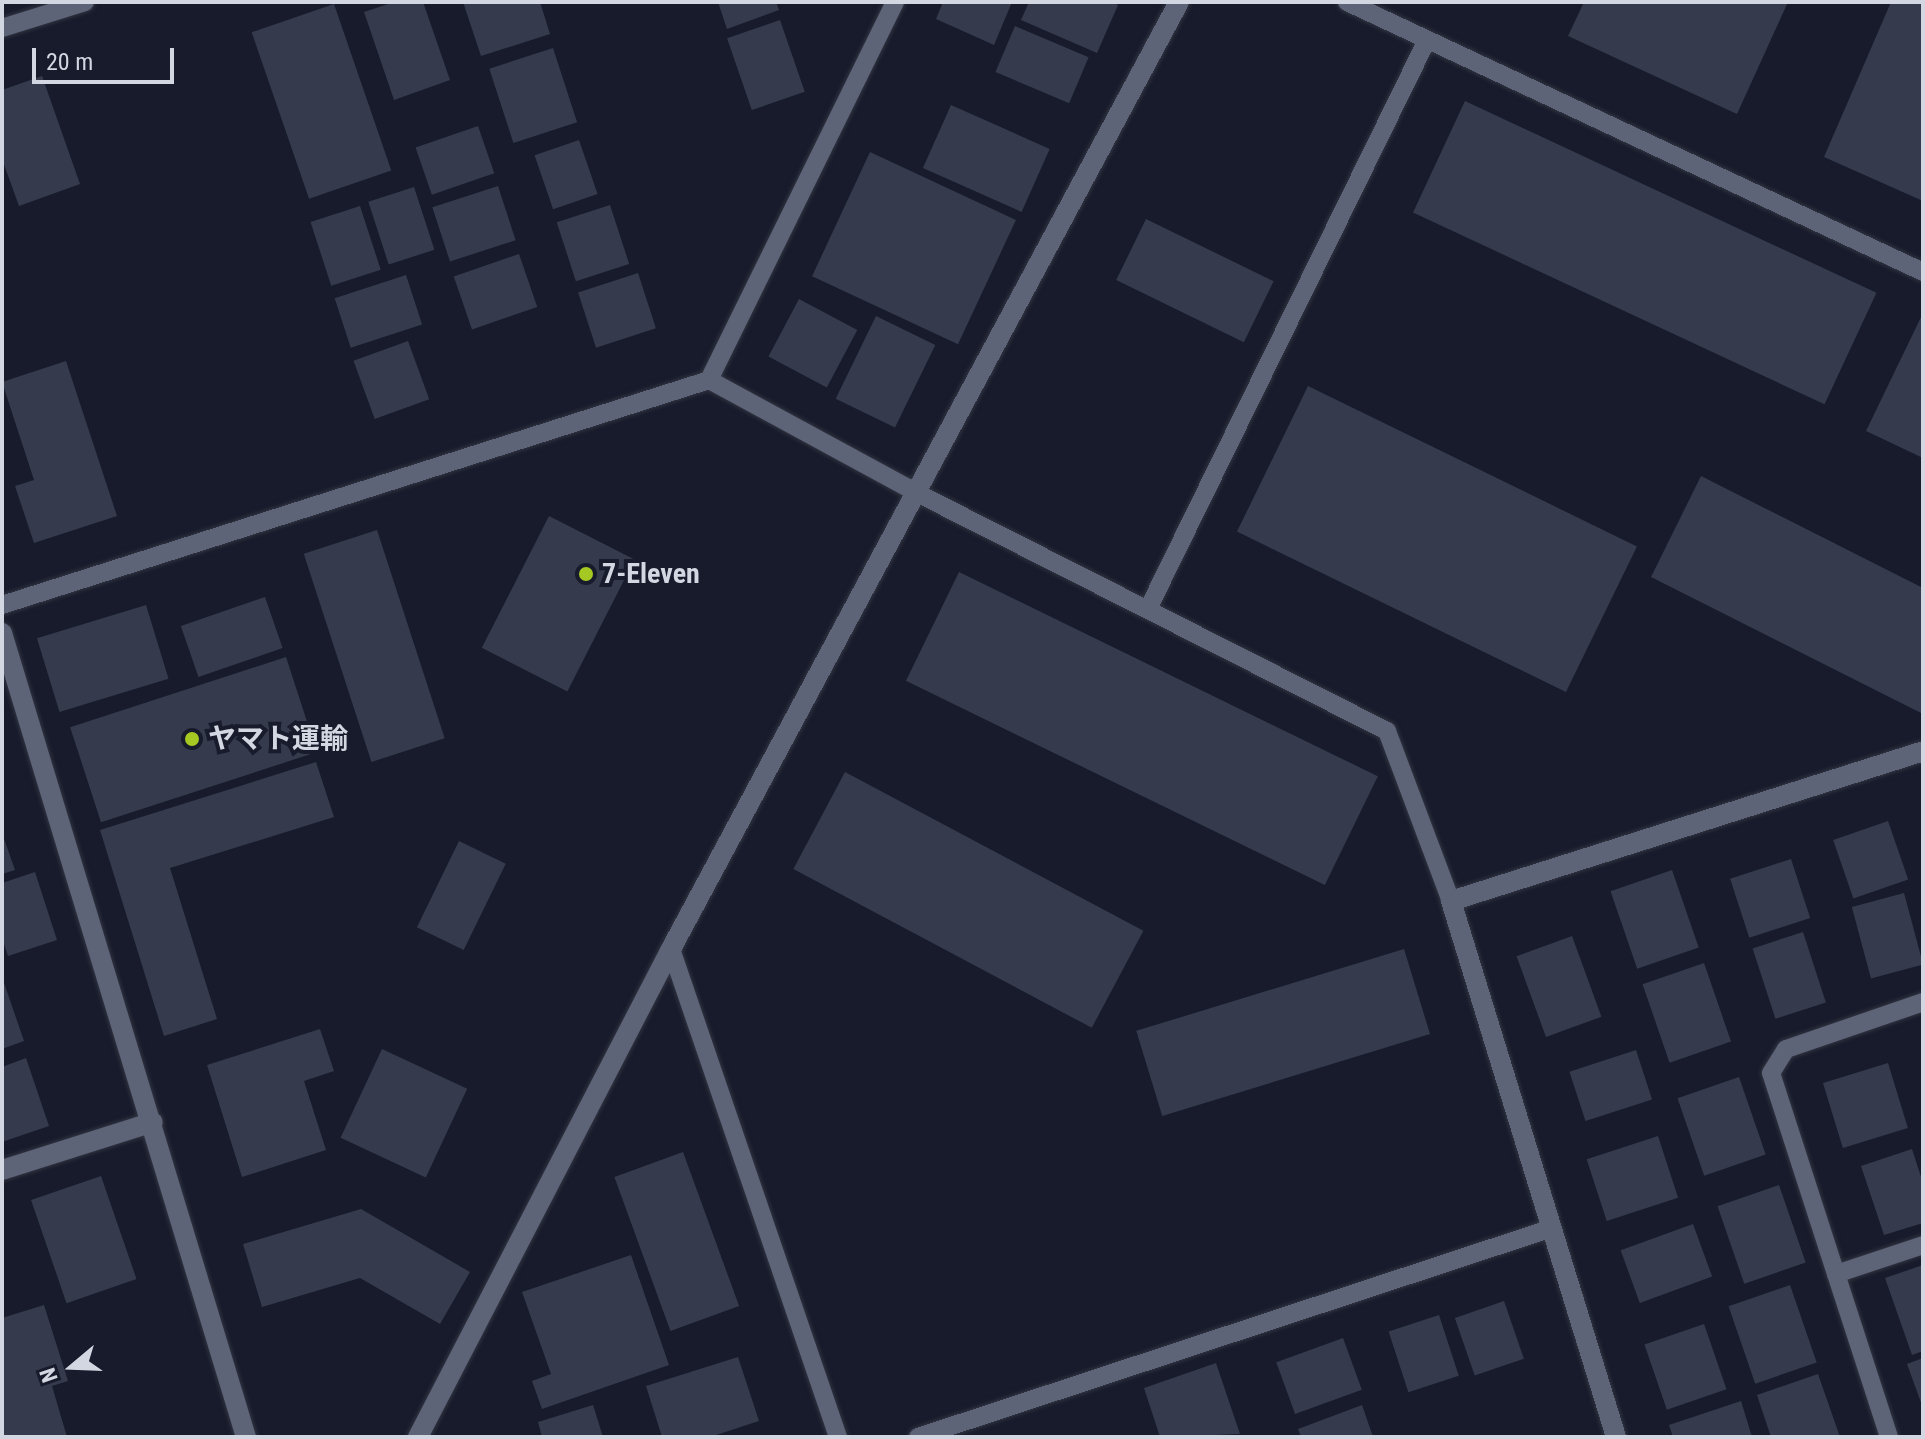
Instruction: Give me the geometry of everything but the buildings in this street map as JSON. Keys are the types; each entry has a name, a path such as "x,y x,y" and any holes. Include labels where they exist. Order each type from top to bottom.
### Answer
{"street":[{"path":"418,1437 671,949 1179,2"},
{"path":"2,633 153,1122 246,1437"},
{"path":"1616,1437 1451,901 1923,751"},
{"path":"2,1170 153,1122"}],"lane":[{"path":"2,28 85,2"},
{"path":"2,605 709,380 895,2"},
{"path":"1347,2 1426,42 1923,272"},
{"path":"1148,609 1426,42"},
{"path":"709,380 915,492 1387,731 1451,901"},
{"path":"671,949 838,1437"},
{"path":"1889,1437 1771,1073 1786,1049 1923,1002"},
{"path":"918,1437 1552,1228"},
{"path":"1836,1274 1923,1245"}],"place":[{"name":"7-Eleven","path":"586,574"},
{"name":"ヤマト運輸","path":"192,739"}]}
